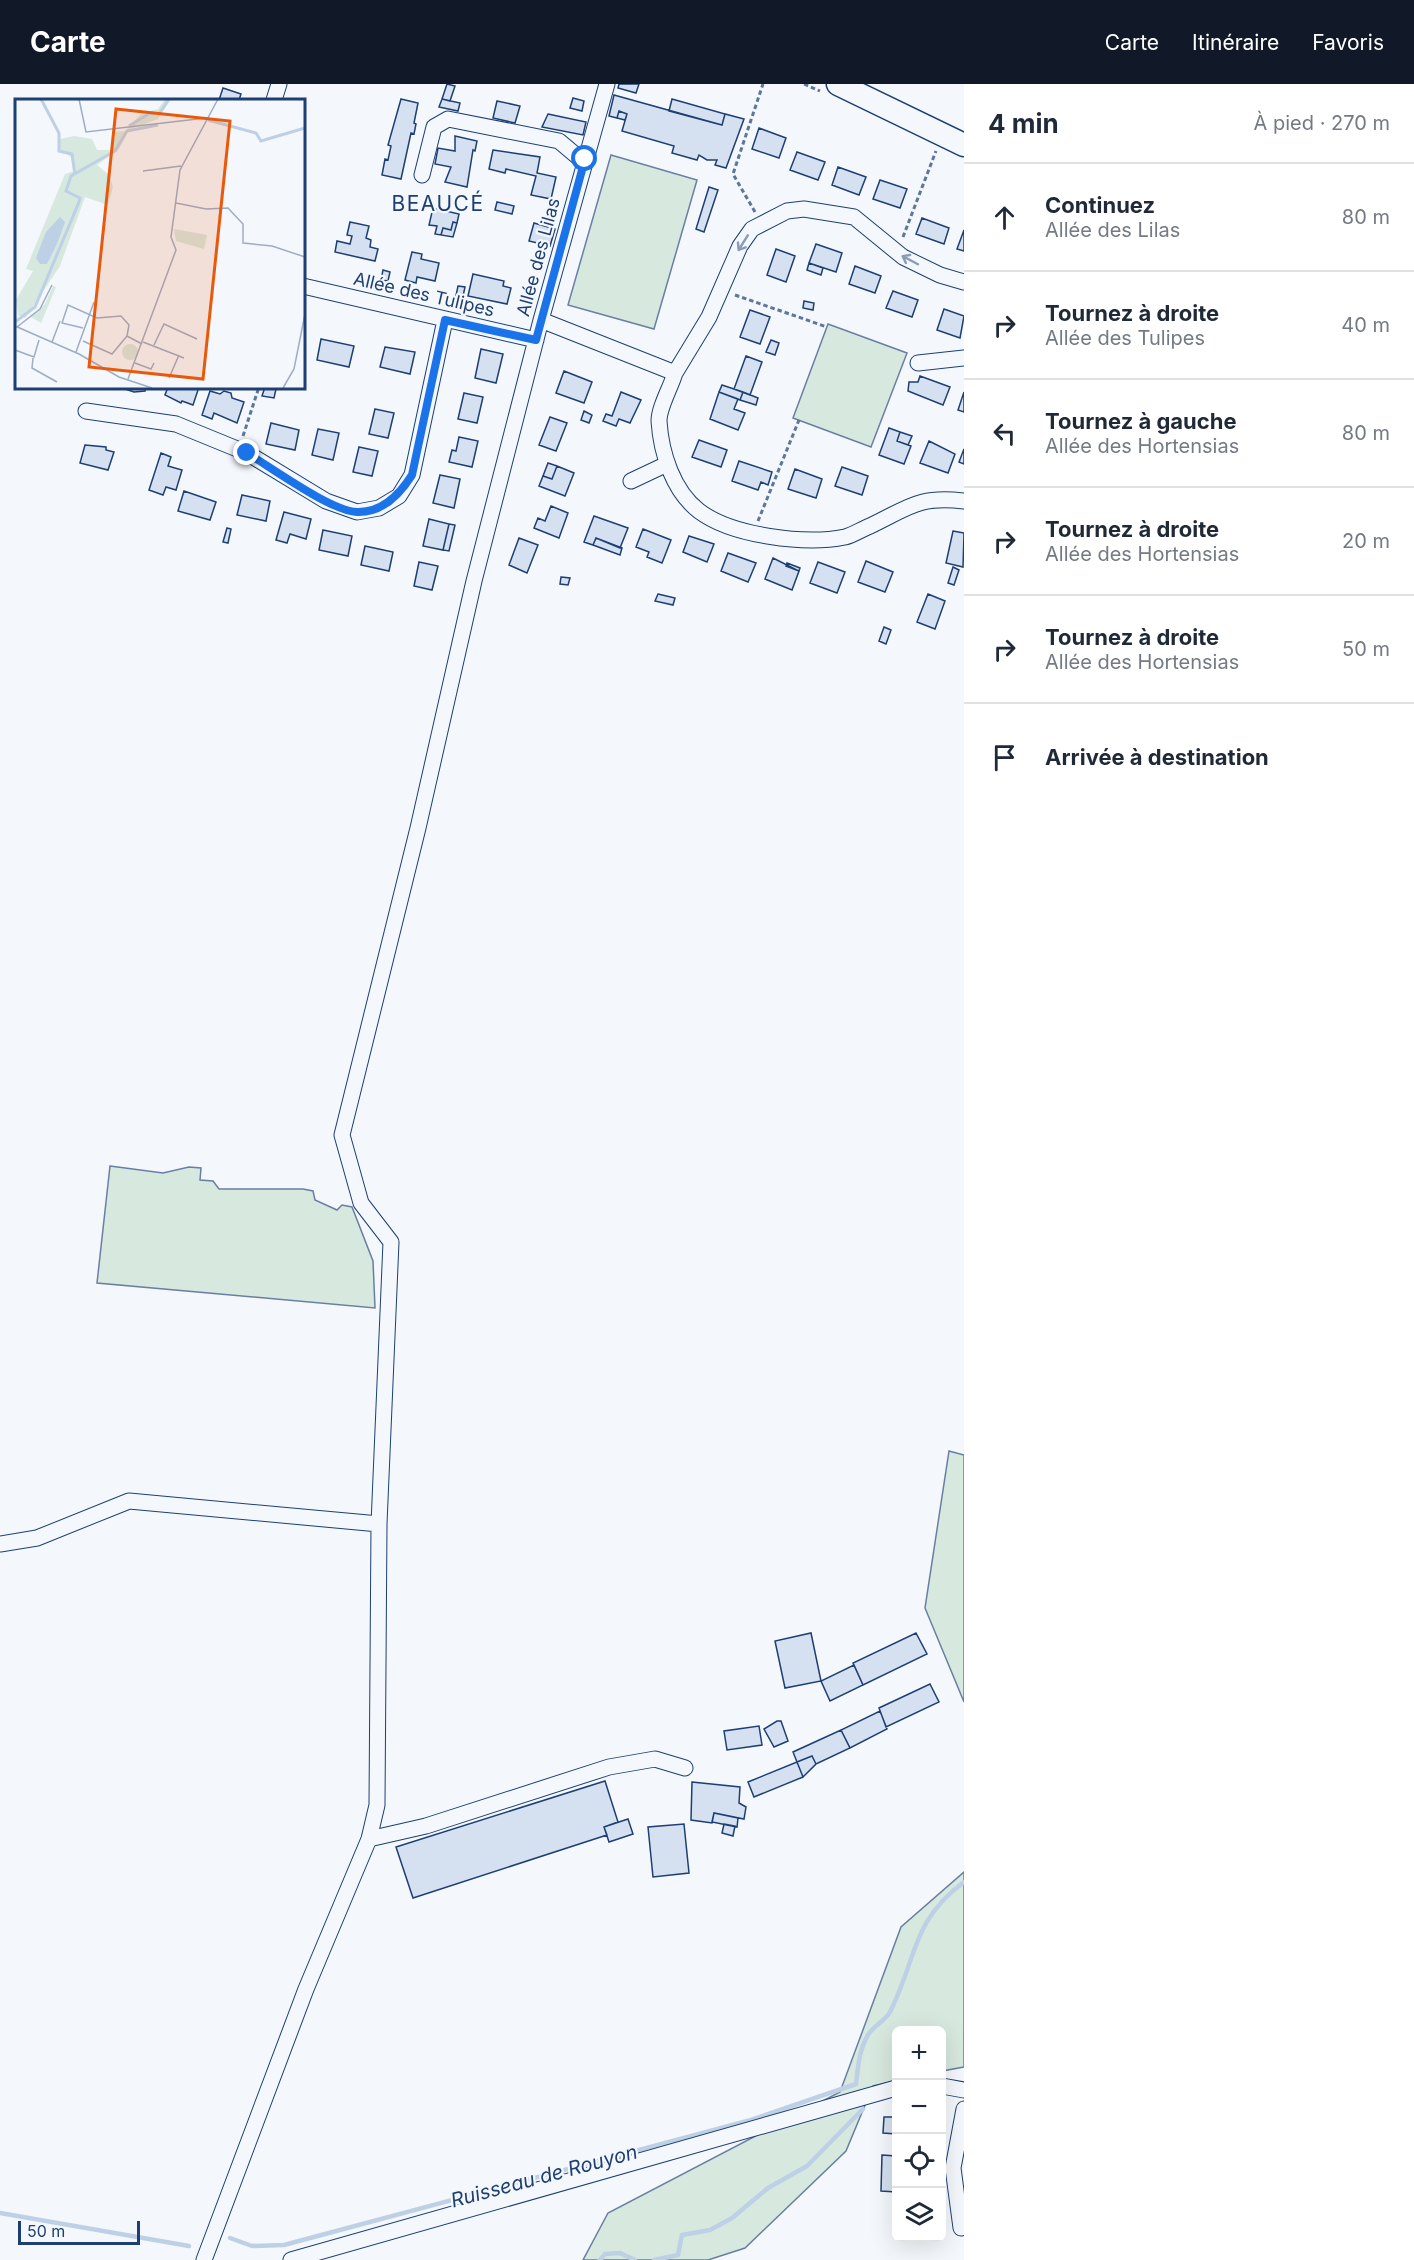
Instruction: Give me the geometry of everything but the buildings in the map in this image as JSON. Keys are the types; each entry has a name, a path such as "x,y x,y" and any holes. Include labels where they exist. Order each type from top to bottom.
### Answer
{"main road":[{"path":"838,84 964,145"}],"street":[{"path":"274,99 279,84"},
{"name":"Allée des Lilas","path":"204,2260 306,1989 369,1839 377,1805 380,1524 391,1242 361,1203 342,1135 418,828 474,581 541,320 607,84"},
{"path":"422,175 434,127 448,119 559,141 578,157 585,159"},
{"path":"964,282 940,275 897,252 854,217 833,212 787,210 752,229 740,246 710,317 675,374 659,419 667,464 680,488 699,511 753,533 795,540 846,537 907,505 936,498 964,501"},
{"name":"Allée des Tulipes","path":"304,286 536,340"},
{"path":"86,411 176,424 238,449 326,501 357,512 379,508 399,496 412,475 445,320"},
{"path":"541,320 675,374"},
{"path":"918,363 964,358"},
{"path":"631,481 667,464"},
{"path":"0,1544 37,1538 129,1501 380,1524"},
{"path":"369,1839 426,1826 609,1767 655,1759 685,1768"},
{"path":"946,2087 964,2090"},
{"path":"291,2260 892,2089"},
{"path":"961,2229 953,2169 964,2109"}],"path":[{"path":"762,223 733,174 763,84"},
{"path":"897,252 942,135"},
{"path":"721,290 827,327"},
{"path":"238,449 260,388"},
{"path":"753,533 799,420"}],"shaded area":[{"path":"611,155 697,180 654,329 568,305"},
{"path":"828,324 907,353 871,447 793,418"},
{"path":"110,1166 163,1173 189,1167 201,1168 200,1180 213,1181 219,1189 303,1189 313,1191 315,1200 337,1210 342,1205 352,1207 373,1261 375,1308 97,1283"},
{"path":"949,1451 964,1455 964,1702 925,1608"},
{"path":"964,1872 964,2067 946,2070 946,2026 892,2026 892,2082 873,2086 846,2151 745,2248 708,2260 583,2260 608,2213 840,2092 901,1927"}],"waterway":[{"name":"Ruisseau de Rouyon","path":"230,2238 252,2246 284,2245 751,2120 856,2084 859,2059 865,2041 870,2032 890,2012 924,1926 934,1911 964,1882"},
{"path":"654,2260 678,2255 682,2235 710,2230 732,2218 768,2188 807,2166 863,2109"},
{"name":"Ruisseau de Rouyon","path":"0,2213 189,2246"},
{"path":"600,2260 605,2254 620,2253 635,2260"}],"district":[{"name":"BEAUCÉ","path":"438,203"}],"route":[{"path":"247,453 326,501 357,512 379,508 399,496 412,475 445,320 536,340 585,159"}]}
